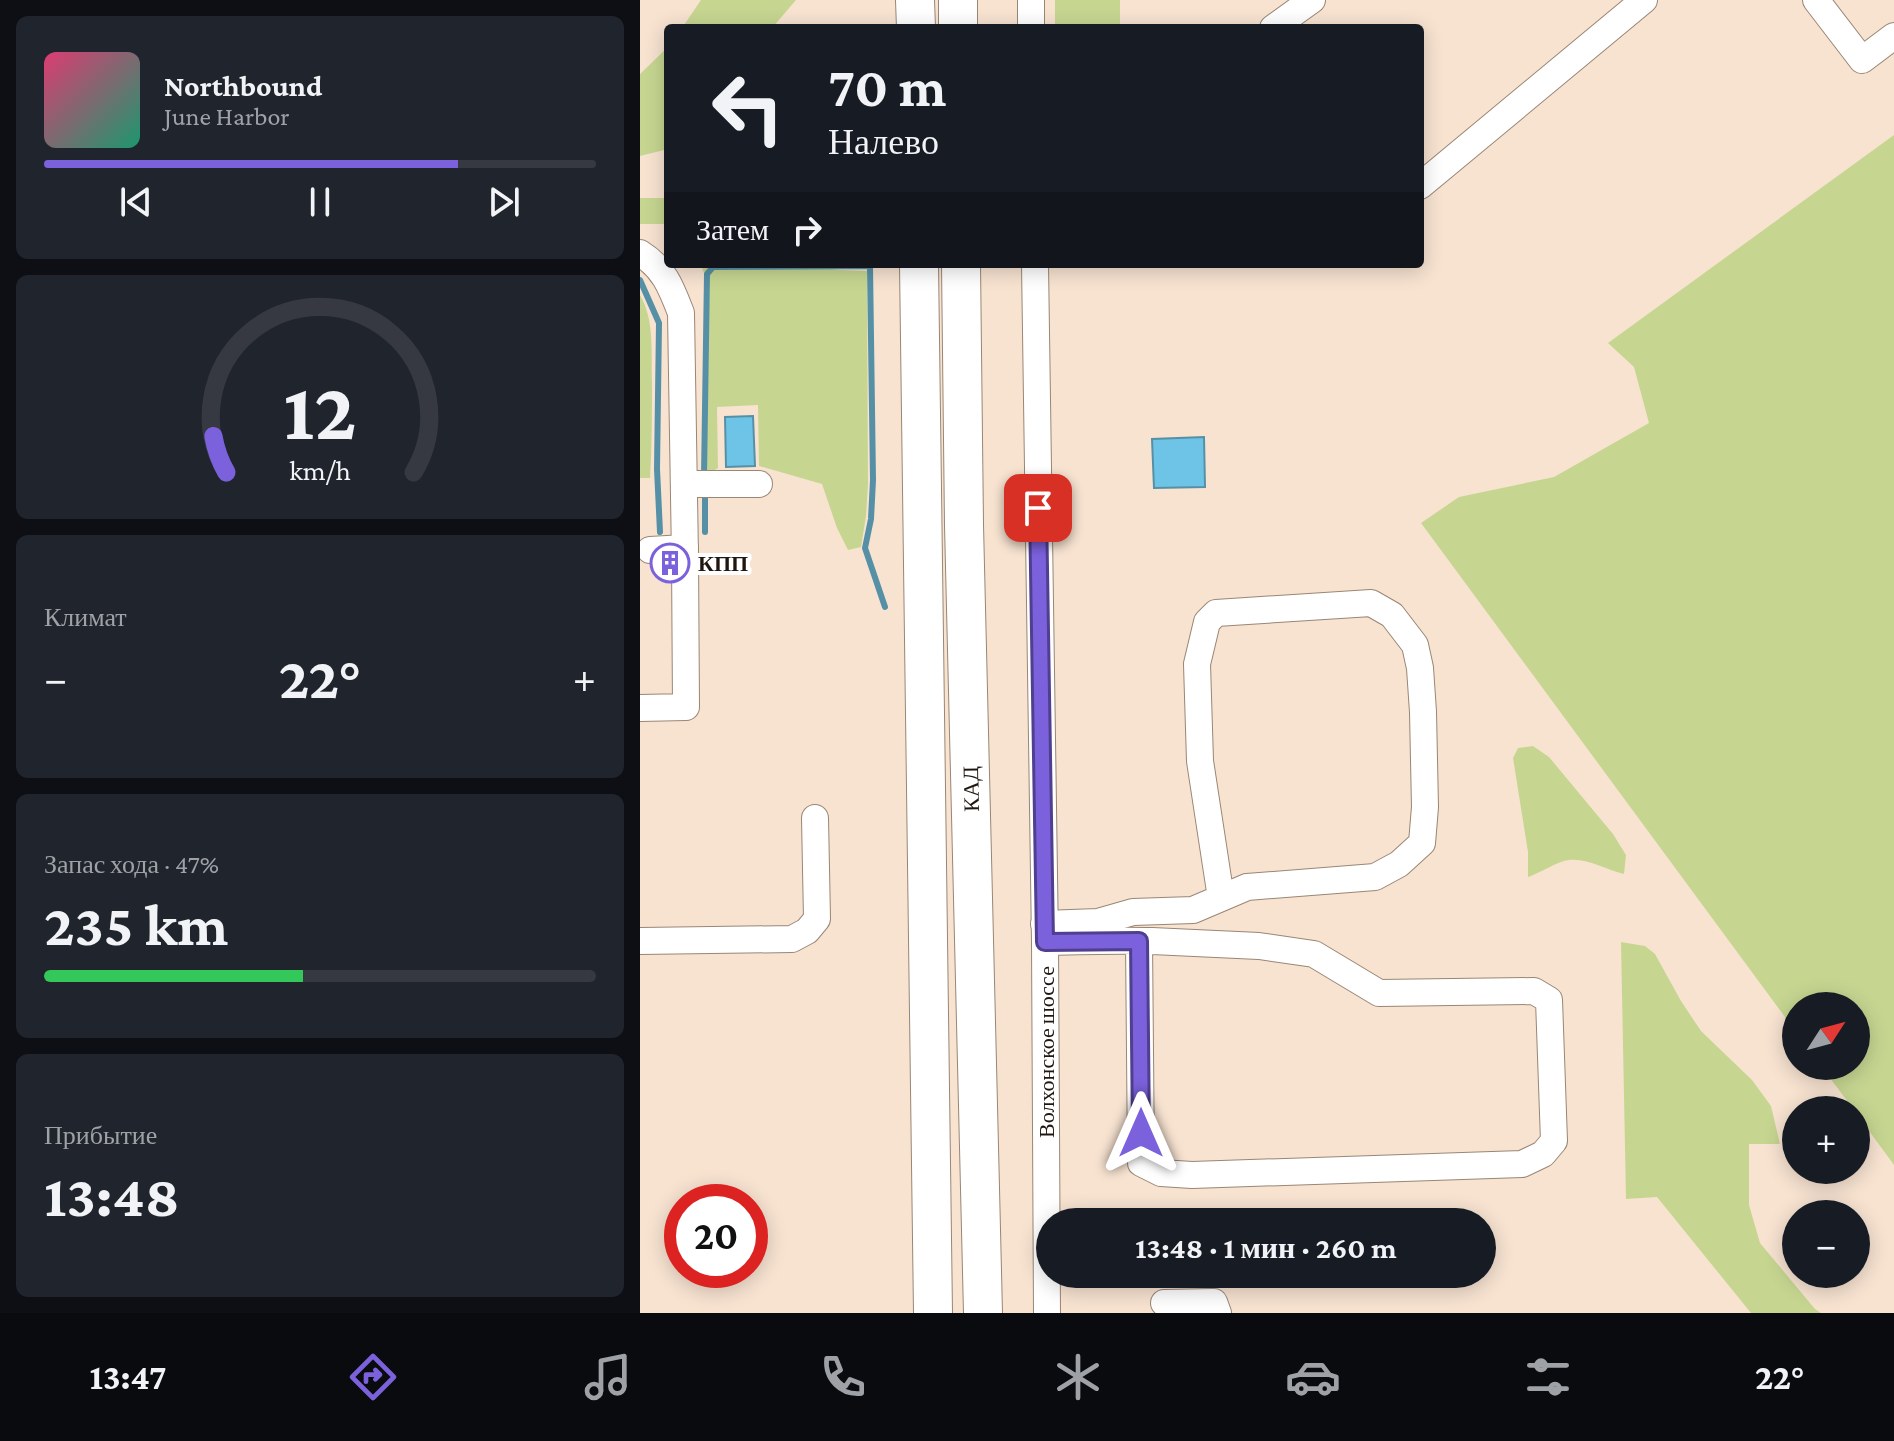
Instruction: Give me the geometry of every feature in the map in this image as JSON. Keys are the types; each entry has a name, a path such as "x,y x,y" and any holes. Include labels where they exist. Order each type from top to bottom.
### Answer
{"highway":[{"path":"915,0 916,24"},
{"path":"958,0 958,24"},
{"name":"КАД","path":"919,268 933,1313"},
{"name":"КАД","path":"961,268 964,525 983,1313"}],"street":[{"path":"1031,0 1031,24"},
{"path":"1279,24 1312,0"},
{"path":"1424,183 1644,0"},
{"path":"1816,0 1862,60 1894,36"},
{"path":"640,708 686,707 681,313 654,257"},
{"name":"Волхонское шоссе","path":"1035,268 1047,1313"},
{"path":"684,484 759,484"},
{"path":"650,550 685,548"},
{"path":"1045,933 1133,912 1193,910 1247,887 1375,877 1399,864 1422,843 1425,807 1420,668 1415,645 1392,615 1371,603 1216,613 1207,622 1197,664 1200,761 1221,898"},
{"path":"640,941 792,939 807,931 817,919 815,818"},
{"path":"1045,933 1259,946 1314,954 1379,993 1534,991 1549,1000 1554,1141 1543,1154 1522,1164 1192,1175 1161,1173 1141,1163 1139,941"},
{"path":"1164,1303 1214,1302 1218,1313"}],"green space":[{"path":"701,0 796,0 775,24 685,24"},
{"path":"1055,0 1120,0 1120,24 1055,24"},
{"path":"664,51 664,150 640,156 640,74"},
{"path":"1894,135 1894,1165 1870,1132 1870,1096 1844,1096 1832,1080 1870,1080 1870,992 1782,992 1782,1013 1421,523 1459,497 1554,477 1649,423 1634,367 1608,343"},
{"path":"640,198 664,198 664,224 640,224"},
{"path":"702,268 867,271 868,484 861,547 848,550 822,484 759,466 758,405 717,407 718,468 707,475"},
{"path":"640,295 648,315 651,337 650,478 640,478"},
{"path":"1533,746 1549,757 1613,834 1626,855 1624,874 1590,862 1569,860 1528,877 1528,852 1513,758 1518,748"},
{"path":"1621,942 1645,946 1655,954 1701,1031 1752,1080 1771,1106 1780,1144 1749,1144 1749,1205 1760,1243 1782,1269 1782,1288 1798,1288 1821,1313 1751,1313 1657,1197 1626,1199"}],"water":[{"path":"753,416 755,466 726,467 725,417"},
{"path":"1204,437 1205,487 1154,488 1152,439"}],"waterway":[{"path":"704,476 707,274 712,268"},
{"path":"870,268 873,480 871,519 865,548 885,607"},
{"path":"640,280 659,323 657,469 660,532"},
{"path":"705,496 705,532"}],"place":[{"name":"КПП","path":"670,563"}],"route":[{"path":"1038,508 1045,942 1139,941 1141,1133"}]}
